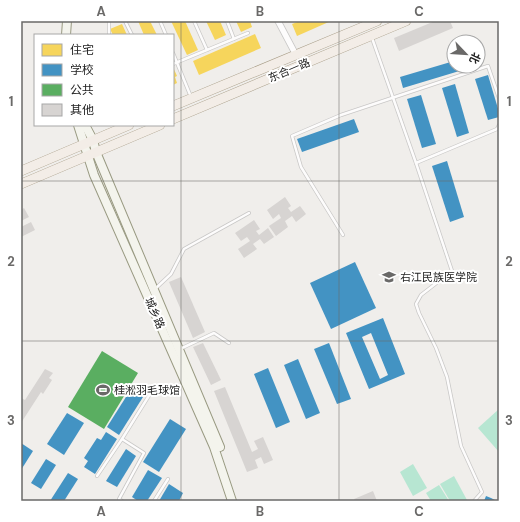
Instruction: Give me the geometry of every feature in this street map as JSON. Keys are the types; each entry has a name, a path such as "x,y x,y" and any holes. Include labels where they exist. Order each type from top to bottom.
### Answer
{"main road":[{"path":"61,21 61,34"},
{"path":"66,34 67,21"},
{"name":"东合一路","path":"174,106 377,21"},
{"name":"东合一路","path":"174,119 406,21"},
{"name":"城乡路","path":"78,126 84,143 92,154 154,289 219,445 238,501"},
{"name":"城乡路","path":"86,126 93,140 92,154 94,175 214,447 232,501"},
{"path":"21,171 127,126"},
{"path":"21,184 158,126"}],"street":[{"path":"278,21 296,55"}],"lane":[{"path":"109,21 109,34"},
{"path":"125,21 132,34"},
{"path":"160,21 166,34"},
{"path":"194,21 208,50"},
{"path":"227,21 234,39"},
{"path":"174,64 248,33"},
{"path":"372,35 452,271 422,295 416,304 447,377 461,446 482,492 474,501"},
{"path":"174,56 192,99"},
{"path":"343,235 301,167 292,136 341,115 394,99 488,66 499,98"},
{"path":"416,163 496,129 499,125"},
{"path":"154,289 171,274 184,249 249,213"},
{"path":"179,349 214,333 229,343"},
{"path":"97,476 150,394"},
{"path":"122,439 144,454 119,499 122,501"},
{"path":"154,501 168,479"}],"green space":[{"path":"499,409 499,452 478,428"},
{"path":"413,464 427,488 413,496 400,472"},
{"path":"454,476 467,500 466,501 450,501 440,484"},
{"path":"439,485 449,501 431,501 426,493"}],"building: 住宅":[{"path":"138,21 150,21 156,34 144,34"},
{"path":"171,21 185,21 198,50 187,55"},
{"path":"206,21 220,21 226,35 215,40"},
{"path":"236,21 250,21 252,27 241,32"},
{"path":"300,21 331,21 297,36 292,24"},
{"path":"122,24 127,34 112,34 110,29"},
{"path":"255,34 261,48 199,75 193,61"},
{"path":"174,69 177,76 175,77 177,83 174,84"}],"building: 学校":[{"path":"446,63 446,74 449,74 403,88 400,77"},
{"path":"488,75 499,112 499,117 488,120 475,79"},
{"path":"455,84 469,133 457,137 442,88"},
{"path":"421,95 436,144 422,148 407,99"},
{"path":"354,119 359,132 302,152 297,139"},
{"path":"447,161 464,217 450,222 432,166"},
{"path":"355,262 376,308 331,329 310,283"},
{"path":"383,318 405,374 369,389 346,333","holes":["371,333 388,375 380,379 362,337"]},
{"path":"329,343 351,399 337,404 314,349"},
{"path":"298,359 320,413 306,419 284,365"},
{"path":"268,368 290,422 276,428 254,374"},
{"path":"131,389 143,397 119,435 107,427"},
{"path":"67,413 84,423 64,455 47,444"},
{"path":"170,419 186,429 159,472 143,462"},
{"path":"106,432 117,439 95,474 84,467 88,461 84,458 97,438 101,440"},
{"path":"21,443 33,451 21,470"},
{"path":"126,449 136,456 117,487 106,481"},
{"path":"46,459 56,465 41,489 31,483"},
{"path":"148,470 162,478 147,501 138,501 132,497"},
{"path":"68,473 78,479 64,501 50,501"},
{"path":"169,484 183,493 179,501 159,501"},
{"path":"486,496 491,498 497,501 484,501"}],"building: 公共":[{"name":"桂淞羽毛球馆","path":"102,351 138,373 104,429 68,407"}],"building: 其他":[{"path":"435,21 450,21 453,28 399,51 394,38"},
{"path":"285,197 291,206 288,208 291,212 300,206 306,214 296,222 292,216 285,221 288,227 276,236 269,226 281,218 279,214 273,219 267,210"},
{"path":"24,208 29,217 21,221 21,210"},
{"path":"254,220 260,229 256,231 259,235 268,228 274,237 264,244 260,239 253,244 257,249 244,258 238,249 250,241 247,237 241,241 235,233"},
{"path":"31,222 35,230 21,237 21,227"},
{"path":"181,277 205,332 193,338 169,282"},
{"path":"203,343 221,380 211,385 193,347"},
{"path":"45,369 53,373 49,378 52,380 43,394 41,392 21,423 21,398 25,400"},
{"path":"225,387 252,452 258,449 254,441 263,437 273,460 264,464 261,457 255,460 258,468 247,472 214,391"},
{"path":"373,491 377,501 355,501 354,499"}],"place":[{"name":"右江民族医学院","path":"389,277"},
{"name":"桂淞羽毛球馆","path":"103,390"}]}
